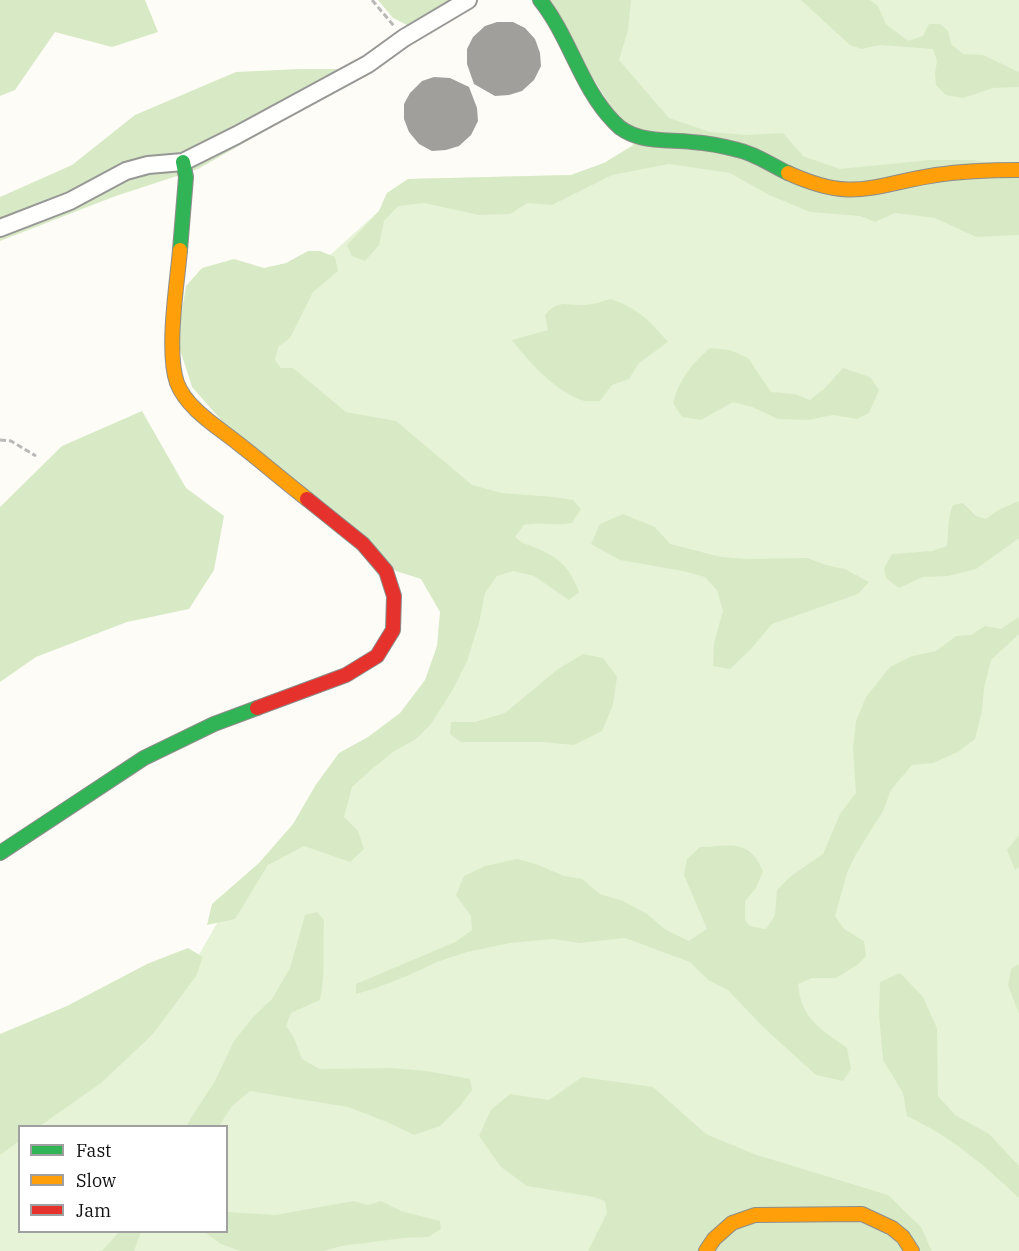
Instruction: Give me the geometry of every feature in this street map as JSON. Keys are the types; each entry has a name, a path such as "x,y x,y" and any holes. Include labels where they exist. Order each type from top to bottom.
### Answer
{"street":[{"path":"0,228 70,201 126,171 148,165 183,162 368,63 404,38 468,0"},
{"path":"540,0 556,21 599,104 614,123 632,134 647,139 693,142 741,151 760,157 815,185 833,189 862,190 926,176 974,170 1019,170"},
{"path":"0,853 144,758 214,724 346,675 377,656 393,630 394,596 386,571 376,557 207,418 187,399 174,378 172,351 186,177 183,162"},
{"path":"706,1251 714,1239 732,1223 755,1215 862,1214 892,1227 903,1237 912,1251"}],"path":[{"path":"372,0 404,38"},
{"path":"0,440 11,441 36,456"}],"green space":[{"path":"0,0 145,0 158,32 112,47 55,32 15,90 0,96"},
{"path":"378,0 455,0 409,26 393,18"},
{"path":"546,0 1019,0 1019,1251 932,1251 922,1228 815,1174 754,1154 599,1251 0,1251 0,1146 18,1133 18,1233 228,1233 228,1125 28,1125 153,1034 219,920 318,810 411,723 456,604 206,388 299,283 379,211 387,193 408,179 571,175 604,163 633,145"},
{"path":"546,0 631,0 628,30 619,60 669,118 710,132 747,135 783,133 803,156 840,169 930,160 972,160 1019,167 1019,235 976,237 935,218 895,213 875,222 860,216 810,212 769,195 730,173 669,164 612,175 552,205 527,203 510,214 479,215 424,203 398,206 384,221 379,245 365,261 352,256 347,245 379,211 387,193 408,179 571,175 604,163 634,145"},
{"path":"801,0 870,0 878,6 886,24 908,41 923,36 929,24 940,24 948,31 951,44 963,54 983,55 1019,72 1019,87 993,88 963,98 946,95 936,85 937,61 933,49 880,45 862,49 850,45"},
{"path":"351,69 309,106 198,169 113,197 0,241 0,197 72,165 135,115 236,72"},
{"path":"308,251 320,251 335,257 338,271 313,292 290,338 278,347 275,360 281,368 293,368 346,412 396,421 472,485 502,493 573,500 581,509 572,523 524,525 515,537 522,543 558,560 568,570 579,592 569,600 534,576 513,571 497,576 485,593 479,623 467,661 452,691 431,724 416,739 393,752 352,787 344,817 358,831 364,849 350,862 304,846 268,865 235,919 207,925 212,904 259,863 293,824 315,786 339,753 368,737 400,713 425,680 437,646 440,612 421,579 396,571 250,453 192,387 177,340 186,286 202,268 234,259 264,268 286,263"},
{"path":"611,299 643,316 668,342 639,363 629,379 612,385 600,401 583,401 561,389 534,366 512,340 548,330 545,315 555,306 586,305"},
{"path":"710,348 730,350 748,358 771,392 795,394 810,400 825,388 843,368 870,377 879,390 869,413 857,419 833,415 808,420 778,419 752,407 733,402 701,420 682,417 673,403 676,394 687,372"},
{"path":"142,411 186,488 224,516 214,570 189,609 127,622 36,657 0,682 0,507 62,446"},
{"path":"1019,501 1019,538 976,569 948,576 923,577 899,588 886,578 884,568 892,554 932,551 947,546 953,505 963,503 976,516 986,519 1000,509"},
{"path":"623,514 655,527 670,544 721,557 807,558 845,569 869,582 858,594 772,624 730,669 713,666 714,643 723,611 717,590 705,577 620,560 591,544 600,524"},
{"path":"1019,617 1019,634 991,660 975,739 958,752 933,763 912,765 891,790 883,811 847,873 835,916 844,929 864,941 866,956 857,965 836,978 812,978 798,984 803,1006 808,1015 821,1029 847,1048 851,1069 843,1081 816,1075 762,1026 728,990 708,980 690,962 625,938 579,943 553,939 510,943 467,952 356,994 356,984 455,942 472,930 471,916 456,895 464,876 485,866 517,859 564,876 582,879 600,894 623,901 647,914 666,930 689,941 707,929 684,875 687,859 700,847 738,846 751,853 763,871 756,888 745,901 745,920 750,926 766,929 775,915 777,890 791,876 823,854 840,814 856,793 853,748 856,721 866,697 890,667 912,656 936,651 956,636 971,635 985,626 1001,629"},
{"path":"583,654 603,658 617,677 613,705 602,731 574,745 543,742 461,742 450,734 451,722 475,722 505,713 558,669"},
{"path":"1019,835 1019,867 1015,870 1007,850"},
{"path":"317,912 324,920 323,970 320,1000 291,1013 286,1026 294,1038 302,1059 319,1069 391,1068 427,1071 470,1079 472,1090 440,1126 414,1135 348,1107 250,1091 232,1106 220,1125 187,1125 215,1081 234,1041 253,1017 272,999 290,968 305,915"},
{"path":"188,948 203,957 196,976 153,1034 101,1083 41,1125 18,1125 18,1142 0,1155 0,1034 67,1006 147,964"},
{"path":"1019,964 1019,1014 1008,985 1011,969"},
{"path":"900,973 923,997 937,1028 938,1096 955,1115 989,1134 1019,1166 1019,1198 967,1152 924,1124 907,1116 903,1093 883,1060 879,1015 880,982"},
{"path":"582,1077 653,1087 706,1134 754,1154 888,1195 922,1228 932,1251 588,1251 607,1213 605,1201 594,1197 527,1186 501,1167 479,1136 491,1110 510,1094 549,1100"},
{"path":"354,1201 368,1205 381,1201 401,1211 440,1221 441,1229 428,1237 341,1246 324,1251 240,1251 221,1244 205,1233 228,1233 228,1212 275,1215"},
{"path":"118,1233 141,1233 134,1251 102,1251"}],"building":[{"path":"497,22 513,22 525,28 535,39 540,53 541,66 534,80 522,91 495,96 474,84 467,64 467,49 473,37 485,26"},
{"path":"434,77 450,78 469,87 477,108 478,121 471,135 459,146 432,151 419,144 409,132 404,119 404,104 410,93 422,81"}],"traffic: fast":[{"path":"540,0 559,30 592,93 602,108 622,129 651,139 703,143 738,150 788,173"},
{"path":"180,250 186,177 183,162"},
{"path":"0,853 144,758 214,724 257,708"}],"traffic: slow":[{"path":"788,173 830,187 862,189 946,174 1019,170"},
{"path":"180,250 172,336 172,354 177,383 195,409 307,499"},
{"path":"706,1251 714,1239 732,1223 755,1215 862,1214 892,1228 903,1237 912,1251"}],"traffic: jam":[{"path":"257,708 346,675 377,656 393,630 394,596 386,571 363,544 307,499"}]}
